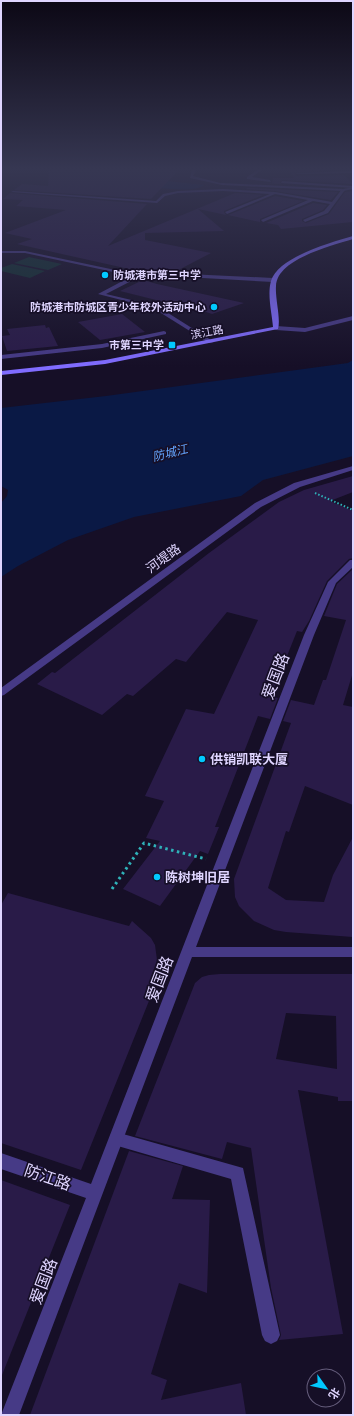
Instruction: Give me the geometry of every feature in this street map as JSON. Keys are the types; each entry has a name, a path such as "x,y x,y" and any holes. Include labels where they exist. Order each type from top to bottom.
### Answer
{"street":[{"path":"353,237 284,266 277,272 273,280 276,328 304,330 353,318"},
{"path":"1,252 25,252 137,276 101,294 156,307 211,342"},
{"path":"187,276 273,280"},
{"name":"滨江路","path":"1,374 105,362 276,328"},
{"path":"1,357 102,346 164,333"},
{"name":"河堤路","path":"1,693 258,505 297,485 353,468"},
{"name":"爱国路","path":"10,1415 309,635 332,582 353,562"},
{"path":"188,952 353,952"},
{"path":"116,1139 238,1173 271,1335"},
{"name":"防江路","path":"1,1161 95,1193"}],"path":[{"path":"297,485 353,510"},
{"path":"112,889 144,843 222,864"}],"green space":[{"path":"29,257 62,264 48,270 14,263"},
{"path":"12,264 45,271 30,278 1,271 1,268"}],"water":[{"name":"防城江","path":"353,360 353,456 263,480 241,496 134,517 68,540 18,566 1,577 1,503 7,496 8,490 1,486 1,408 106,396 348,363"}],"building":[{"path":"14,235 118,235 108,246 134,235 145,235 145,240 211,253 165,277 17,244 32,239"},
{"path":"143,280 244,303 212,314 183,304 180,306 120,291"},
{"path":"122,314 145,332 100,340 78,322"},
{"path":"45,325 46,328 49,327 58,346 7,351 2,336 10,335 7,329"},
{"path":"353,476 353,492 330,501 353,511 353,558 349,559 327,581 309,621 302,632 297,631 271,696 278,698 270,719 258,716 215,827 219,827 208,854 200,851 160,906 123,889 160,841 146,838 164,801 145,796 186,709 214,714 258,620 227,612 186,662 176,659 133,696 127,694 102,715 37,684 52,672 55,673 209,553 279,502 304,490"},
{"path":"353,569 353,672 343,705 353,707 353,805 305,786 289,832 286,831 268,888 286,900 324,902 333,875 353,837 353,937 274,930 254,921 239,906 235,897 234,879 291,723 283,721 291,700 314,705 323,680 326,680 346,620 324,616 337,584"},
{"path":"8,893 129,926 132,921 151,938 155,945 157,960 151,979 157,981 81,1170 1,1143 1,905"},
{"path":"353,974 353,1101 338,1101 338,1097 298,1090 343,1334 279,1340 281,1335 271,1288 251,1148 227,1142 222,1159 135,1136 195,983 202,977 209,975","holes":["286,1013 336,1016 337,1069 276,1059"]},
{"path":"129,1151 183,1166 172,1199 210,1200 207,1293 179,1283 151,1374 167,1380 161,1400 241,1383 246,1415 30,1415"},
{"path":"1,1180 70,1205 2,1375 1,1375"}],"place":[{"name":"防城港市第三中学","path":"105,275"},
{"name":"防城港市防城区青少年校外活动中心","path":"214,307"},
{"name":"巿第三中学","path":"172,345"},
{"name":"供销凯联大厦","path":"202,759"},
{"name":"陈树坤旧居","path":"157,877"}]}
